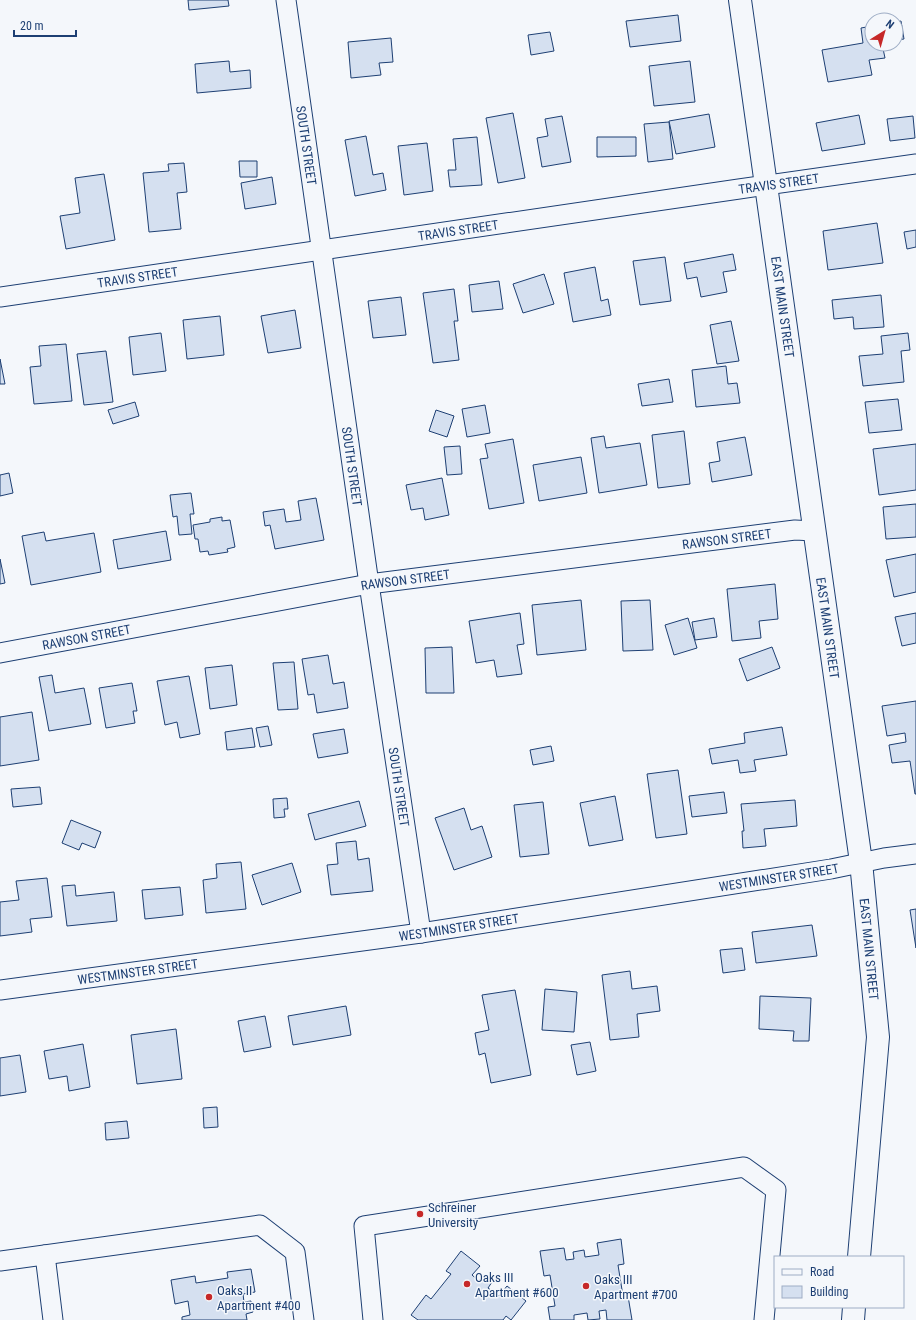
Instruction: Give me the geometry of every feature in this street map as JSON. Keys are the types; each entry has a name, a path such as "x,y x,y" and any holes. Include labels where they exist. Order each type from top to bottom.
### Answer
{"street":[{"name":"SOUTH STREET","path":"286,0 369,584 421,933"},
{"name":"EAST MAIN STREET","path":"740,0 861,862 878,1037 859,1256"},
{"name":"TRAVIS STREET","path":"0,297 916,164"},
{"name":"RAWSON STREET","path":"0,653 369,584 795,530 814,531"},
{"name":"WESTMINSTER STREET","path":"0,990 421,933 916,854"},
{"path":"374,1320 364,1226 744,1167 776,1190 764,1320"},
{"path":"0,1261 260,1225 294,1252 304,1320"},
{"path":"45,1255 53,1320"},
{"path":"853,1320 854,1308"}],"building":[{"path":"188,0 228,0 229,6 189,10"},
{"path":"678,15 681,41 630,47 626,21"},
{"path":"864,27 864,52 884,52 885,58 869,60 872,75 828,82 822,50 863,43 861,28"},
{"path":"550,32 554,51 531,55 528,35"},
{"path":"391,38 393,62 379,63 381,75 351,78 348,42"},
{"path":"229,61 230,72 250,70 251,88 197,93 195,64"},
{"path":"690,61 695,102 654,106 649,66"},
{"path":"513,113 525,178 498,183 486,118"},
{"path":"709,114 715,147 676,154 669,121"},
{"path":"859,115 865,144 822,151 816,123"},
{"path":"562,116 571,162 542,167 537,138 548,136 545,119"},
{"path":"913,116 915,138 890,141 887,119"},
{"path":"669,122 673,159 648,162 644,124"},
{"path":"366,136 373,175 383,173 386,190 355,196 345,140"},
{"path":"477,137 482,185 450,187 448,170 456,170 453,139"},
{"path":"597,137 636,137 636,156 597,157"},
{"path":"427,143 433,191 404,195 398,146"},
{"path":"239,161 257,161 257,177 240,177"},
{"path":"184,163 187,192 177,193 181,229 149,232 143,173 169,171 168,164"},
{"path":"104,174 115,240 66,249 60,216 80,213 75,178"},
{"path":"272,177 276,204 245,209 241,183"},
{"path":"877,223 883,263 828,270 823,231"},
{"path":"916,230 916,247 907,249 904,232"},
{"path":"733,254 736,270 723,272 727,292 701,297 697,277 687,279 684,263"},
{"path":"665,257 671,301 640,305 633,261"},
{"path":"595,267 601,301 608,299 611,315 573,322 564,273"},
{"path":"544,274 554,304 523,313 513,284"},
{"path":"499,281 503,309 472,312 469,285"},
{"path":"454,289 458,321 454,321 459,360 433,363 423,293"},
{"path":"881,295 884,327 854,329 853,317 834,319 832,300"},
{"path":"401,297 406,335 373,338 368,301"},
{"path":"295,310 301,348 268,353 261,316"},
{"path":"220,316 224,355 187,359 183,320"},
{"path":"731,321 739,361 717,364 710,325"},
{"path":"161,333 166,371 133,375 129,337"},
{"path":"908,333 910,350 901,351 904,382 863,386 859,356 883,354 881,336"},
{"path":"66,344 72,401 34,404 30,367 41,366 39,346"},
{"path":"106,351 113,402 84,405 77,354"},
{"path":"0,359 5,384 0,384"},
{"path":"726,366 728,384 737,383 740,403 696,407 692,370"},
{"path":"669,379 673,402 642,406 638,384"},
{"path":"898,399 902,430 869,433 865,402"},
{"path":"135,402 139,416 113,424 108,410"},
{"path":"485,405 490,433 467,437 462,409"},
{"path":"436,410 454,416 447,437 429,431"},
{"path":"684,431 690,484 658,488 652,435"},
{"path":"604,436 606,448 640,443 647,485 599,493 591,438"},
{"path":"745,437 752,475 712,482 709,463 720,461 717,442"},
{"path":"513,439 524,503 489,509 480,459 488,458 485,444"},
{"path":"916,444 916,490 879,495 873,449"},
{"path":"460,446 462,474 447,475 444,447"},
{"path":"581,457 587,493 539,501 533,465"},
{"path":"9,473 13,493 0,496 0,475"},
{"path":"442,478 449,515 425,520 423,508 411,510 406,485"},
{"path":"191,493 194,514 190,514 192,534 179,535 177,516 173,517 170,495"},
{"path":"316,498 324,540 275,549 270,525 265,526 263,512 284,509 286,522 301,520 298,501"},
{"path":"916,504 916,537 886,539 883,507"},
{"path":"222,517 222,521 230,520 235,547 227,549 228,552 209,555 208,551 200,552 198,539 195,539 193,525 210,522 210,519"},
{"path":"166,531 171,560 118,569 113,540"},
{"path":"44,532 46,541 94,533 101,572 31,585 22,536"},
{"path":"916,554 916,592 894,597 886,560"},
{"path":"0,559 5,583 0,584"},
{"path":"775,584 778,619 759,621 761,638 732,641 727,589"},
{"path":"581,600 586,650 537,655 532,605"},
{"path":"650,600 653,650 623,651 621,601"},
{"path":"520,613 524,644 517,645 522,674 497,677 494,660 476,663 469,621"},
{"path":"916,613 916,643 902,646 895,617"},
{"path":"688,618 697,648 674,655 665,625"},
{"path":"714,618 717,637 695,640 692,622"},
{"path":"452,647 454,693 426,693 425,648"},
{"path":"772,647 780,668 747,681 739,659"},
{"path":"328,655 333,684 344,682 348,708 317,713 314,694 308,695 302,659"},
{"path":"294,662 298,709 278,710 273,663"},
{"path":"232,665 237,705 210,709 205,668"},
{"path":"52,675 55,693 84,688 91,724 49,731 39,677"},
{"path":"189,676 200,734 180,738 177,722 165,725 157,681"},
{"path":"132,683 137,711 133,711 135,723 106,728 99,688"},
{"path":"916,701 915,794 910,761 892,763 889,745 906,742 905,733 887,736 882,706"},
{"path":"32,712 39,760 0,766 0,717"},
{"path":"268,726 272,745 260,747 256,728"},
{"path":"782,727 787,755 754,760 756,771 740,773 738,760 712,764 709,749 745,743 744,733"},
{"path":"252,728 255,747 227,750 225,732"},
{"path":"344,729 348,753 318,758 313,734"},
{"path":"551,746 554,761 533,765 530,750"},
{"path":"678,770 687,834 656,838 647,774"},
{"path":"40,787 42,804 13,807 11,789"},
{"path":"724,792 727,813 692,817 689,796"},
{"path":"615,796 623,840 589,846 580,803"},
{"path":"287,798 288,809 284,809 285,817 274,818 273,799"},
{"path":"795,800 797,826 764,829 766,846 743,848 742,831 744,831 741,804"},
{"path":"359,801 366,826 315,840 308,814"},
{"path":"543,802 549,854 520,857 514,805"},
{"path":"464,808 471,830 482,826 492,857 454,870 435,818"},
{"path":"71,820 101,832 95,848 82,843 79,850 62,843"},
{"path":"356,841 358,860 369,858 373,891 331,895 327,865 338,864 336,843"},
{"path":"241,862 246,909 206,913 203,880 217,878 216,864"},
{"path":"292,863 301,892 262,905 252,875"},
{"path":"47,878 52,917 30,919 32,932 0,936 0,902 19,900 16,881"},
{"path":"75,885 76,896 114,892 117,921 67,926 62,886"},
{"path":"180,887 183,915 145,919 142,890"},
{"path":"916,909 916,948 910,910"},
{"path":"812,925 817,956 756,963 752,932"},
{"path":"742,948 745,970 723,973 720,950"},
{"path":"630,971 632,989 657,986 660,1011 637,1014 639,1037 610,1040 602,975"},
{"path":"545,989 577,992 574,1032 542,1030"},
{"path":"515,990 531,1075 491,1083 485,1053 479,1055 475,1033 489,1030 482,995"},
{"path":"760,996 811,998 809,1041 793,1041 794,1031 759,1029"},
{"path":"346,1006 351,1035 293,1045 288,1016"},
{"path":"265,1016 271,1047 244,1052 238,1021"},
{"path":"176,1029 182,1079 137,1084 131,1035"},
{"path":"590,1042 596,1071 577,1075 571,1045"},
{"path":"83,1044 90,1087 69,1091 67,1076 49,1079 44,1051"},
{"path":"20,1055 26,1092 0,1096 0,1058"},
{"path":"217,1107 218,1127 204,1128 203,1108"},
{"path":"127,1121 129,1138 106,1140 105,1123"},
{"name":"Oaks III Apartment #700","path":"621,1239 624,1264 618,1265 623,1296 628,1296 632,1320 607,1320 606,1310 599,1311 600,1319 588,1320 587,1313 574,1315 574,1320 550,1320 548,1307 555,1306 550,1275 544,1276 540,1251 564,1248 566,1260 574,1259 573,1252 584,1250 585,1257 599,1255 597,1243"},
{"name":"Oaks III Apartment #600","path":"461,1251 480,1266 472,1275 479,1281 483,1275 492,1282 488,1288 499,1296 507,1286 526,1301 511,1320 506,1316 503,1320 418,1320 411,1315 426,1295 431,1299 451,1274 446,1271"},
{"name":"Oaks II Apartment #400","path":"251,1269 255,1292 243,1294 244,1302 251,1301 253,1312 246,1314 247,1320 182,1320 182,1317 190,1315 188,1301 175,1304 171,1280 195,1276 196,1283 228,1278 227,1272"}],"place":[{"name":"Schreiner University","path":"420,1214"},
{"name":"Oaks III Apartment #600","path":"467,1284"},
{"name":"Oaks III Apartment #700","path":"586,1286"},
{"name":"Oaks II Apartment #400","path":"209,1297"}]}
